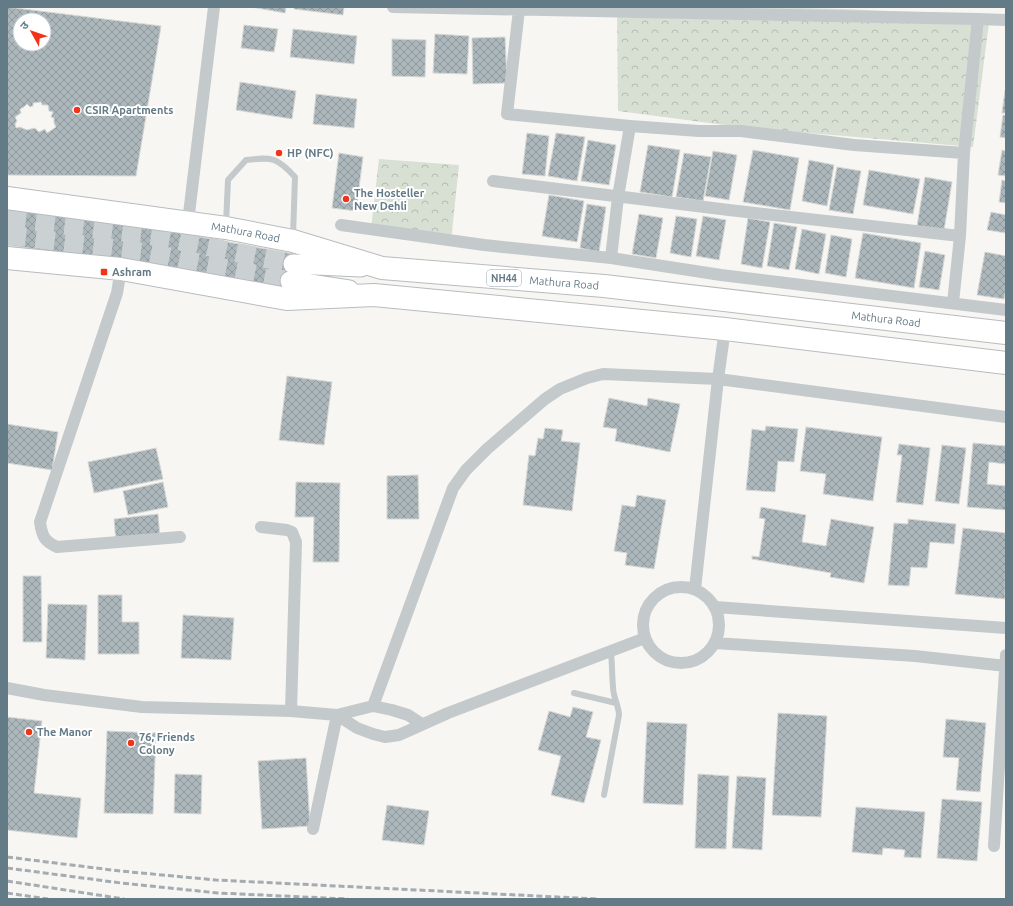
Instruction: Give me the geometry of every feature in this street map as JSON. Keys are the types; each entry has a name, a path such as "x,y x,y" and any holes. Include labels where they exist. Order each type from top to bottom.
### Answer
{"highway":[{"name":"Mathura Road","path":"7,198 226,228 293,242 382,268 604,286 1006,333"},
{"path":"11,259 122,269 287,299 374,295 725,329 1006,363"}],"main road":[{"path":"374,295 291,272 382,268"}],"street":[{"path":"188,222 214,7"},
{"path":"393,7 1006,20"},
{"path":"520,10 506,114 699,131 742,131 854,145 964,153"},
{"path":"953,303 960,236 964,153 978,19"},
{"path":"612,258 618,197 630,126"},
{"path":"493,181 618,197 960,236"},
{"path":"341,225 484,245 612,258 721,275 1006,310"},
{"path":"122,269 116,293 40,522 42,534 48,543 57,547 180,537"},
{"path":"695,589 718,379 725,329"},
{"path":"373,706 453,488 466,470 487,449 560,389 587,378 603,374 718,379 1006,417"},
{"path":"261,527 292,532 296,542 291,710"},
{"path":"689,587 695,589 706,596 715,607 719,622 719,632 715,643 706,654 691,662 678,663 666,660 656,654 645,638 645,613 654,598 665,591 672,588 689,587"},
{"path":"715,607 1006,628"},
{"path":"337,715 356,728 385,737 399,735 422,724 645,638"},
{"path":"715,643 1006,662 994,846"},
{"path":"7,688 44,695 142,707 291,710 337,715 373,706 408,715 422,724"},
{"path":"313,829 337,715"}],"lane":[{"path":"226,228 228,180 246,160 266,158 283,164 295,177 293,242"},
{"path":"604,794 619,715 619,709 612,688 613,665 611,651"},
{"path":"574,693 616,703"}],"green space":[{"path":"617,7 757,7 990,15 973,147 740,127 618,111"},
{"path":"379,159 459,165 451,241 371,229"}],"building":[{"name":"CSIR Apartments","path":"7,7 48,12 12,12 12,52 52,52 52,13 161,26 136,176 7,175"},
{"path":"251,7 286,7 285,13"},
{"path":"294,7 344,7 343,15 294,9"},
{"path":"244,25 278,29 274,52 241,48"},
{"path":"293,29 357,36 354,64 290,57"},
{"path":"435,34 469,36 467,74 433,73"},
{"path":"505,37 507,83 473,84 472,38"},
{"path":"392,39 426,40 425,77 392,76"},
{"path":"240,82 296,91 292,119 236,110"},
{"path":"1005,90 1006,113 1002,113"},
{"path":"316,94 357,99 354,128 313,124"},
{"path":"41,102 42,105 48,105 49,111 53,112 51,117 54,118 56,127 47,133 45,129 39,132 35,128 27,130 20,127 16,128 15,124 17,121 15,117 21,113 20,109 27,104 30,107 33,106 33,103"},
{"path":"1003,115 1006,116 1006,138 1000,137"},
{"path":"527,133 549,136 545,176 522,174"},
{"path":"556,133 585,137 577,181 548,176"},
{"path":"588,140 616,145 609,185 581,181"},
{"path":"648,145 680,150 672,197 640,192"},
{"path":"753,150 799,158 790,210 743,202"},
{"path":"1002,150 1006,151 1006,176 998,175"},
{"path":"713,151 737,155 729,200 705,196"},
{"path":"339,153 363,157 356,211 332,208"},
{"path":"684,153 711,157 703,201 676,197"},
{"path":"809,160 834,165 827,206 802,201"},
{"path":"837,167 861,171 853,214 829,210"},
{"path":"869,170 920,179 913,214 863,205"},
{"path":"925,177 952,182 944,230 917,226"},
{"path":"1002,180 1006,181 1006,203 999,202"},
{"path":"549,195 584,201 577,242 542,236"},
{"path":"587,204 606,207 599,252 580,248"},
{"path":"7,208 140,226 294,254 289,289 131,263 7,245"},
{"path":"991,212 1006,215 1006,233 987,230"},
{"path":"639,214 663,218 656,258 632,254"},
{"path":"676,216 697,219 691,257 670,253"},
{"path":"703,216 726,220 719,260 696,256"},
{"path":"748,218 770,222 762,268 741,264"},
{"path":"774,223 797,227 789,270 767,266"},
{"path":"802,229 826,234 819,274 795,269"},
{"path":"863,233 921,243 914,288 855,278"},
{"path":"831,235 852,239 846,277 825,273"},
{"path":"925,251 945,255 939,290 919,287"},
{"path":"985,252 1006,256 1006,288 1004,299 977,295"},
{"path":"287,376 332,382 324,445 279,440"},
{"path":"609,398 647,406 648,398 680,404 670,452 615,441 617,429 603,427"},
{"path":"7,424 58,432 52,470 7,463"},
{"path":"766,426 798,429 794,462 778,461 775,492 746,490 752,429 765,431"},
{"path":"806,427 882,437 873,501 823,494 826,474 800,471"},
{"path":"545,428 563,430 561,441 580,443 572,511 523,505 529,455 535,456 538,438 543,439"},
{"path":"973,443 1006,446 1006,464 989,462 987,484 1006,486 1006,510 967,507"},
{"path":"899,444 930,448 923,505 896,502 902,455 897,455"},
{"path":"942,445 966,448 959,504 935,501"},
{"path":"156,448 163,479 94,493 88,462"},
{"path":"418,475 419,519 387,519 387,476"},
{"path":"163,482 168,507 128,515 123,491"},
{"path":"296,482 340,483 339,562 313,562 314,517 295,517"},
{"path":"637,495 666,500 654,569 625,565 627,553 614,551 622,505 635,507"},
{"path":"761,507 806,515 802,542 826,546 831,519 874,527 864,583 830,577 831,573 752,559 752,556 759,557 765,519 759,518"},
{"path":"158,514 160,538 116,542 114,519"},
{"path":"908,519 956,524 954,544 930,542 927,568 911,567 909,586 888,585 894,523 908,524"},
{"path":"963,528 1006,533 1005,599 955,594"},
{"path":"23,576 41,576 42,642 23,642"},
{"path":"98,595 122,595 122,622 139,622 139,654 98,654"},
{"path":"48,604 87,605 85,660 46,658"},
{"path":"183,615 234,618 231,660 181,658"},
{"path":"573,707 593,712 586,737 601,740 584,803 551,795 561,756 538,750 549,711 570,717"},
{"path":"778,713 827,716 821,817 772,815"},
{"path":"7,717 42,721 34,793 81,798 77,838 7,830"},
{"path":"946,719 986,723 980,792 956,790 959,758 943,757"},
{"path":"647,722 687,724 683,805 643,803"},
{"path":"107,731 156,733 153,814 104,813"},
{"path":"306,758 310,826 262,829 258,761"},
{"path":"175,774 202,775 201,814 174,813"},
{"path":"698,774 729,776 726,849 695,848"},
{"path":"737,776 766,778 762,850 732,848"},
{"path":"942,799 982,802 977,861 937,858"},
{"path":"387,805 429,811 424,845 382,840"},
{"path":"856,807 925,812 921,858 904,857 905,850 883,848 882,855 852,852"}],"tunnel":[{"path":"7,218 155,236 293,264"},
{"path":"7,235 149,253 290,281"}],"railway":[{"path":"7,857 120,871 216,880 598,899"},
{"path":"7,868 121,883 218,893 348,899"},
{"path":"7,881 124,899"},
{"path":"7,893 48,899"}],"place":[{"name":"CSIR Apartments","path":"77,110"},
{"name":"HP (NFC)","path":"279,153"},
{"name":"The Hosteller New Dehli","path":"346,199"},
{"name":"Ashram","path":"104,272"},
{"name":"The Manor","path":"29,732"},
{"name":"76, Friends Colony","path":"131,743"}]}
